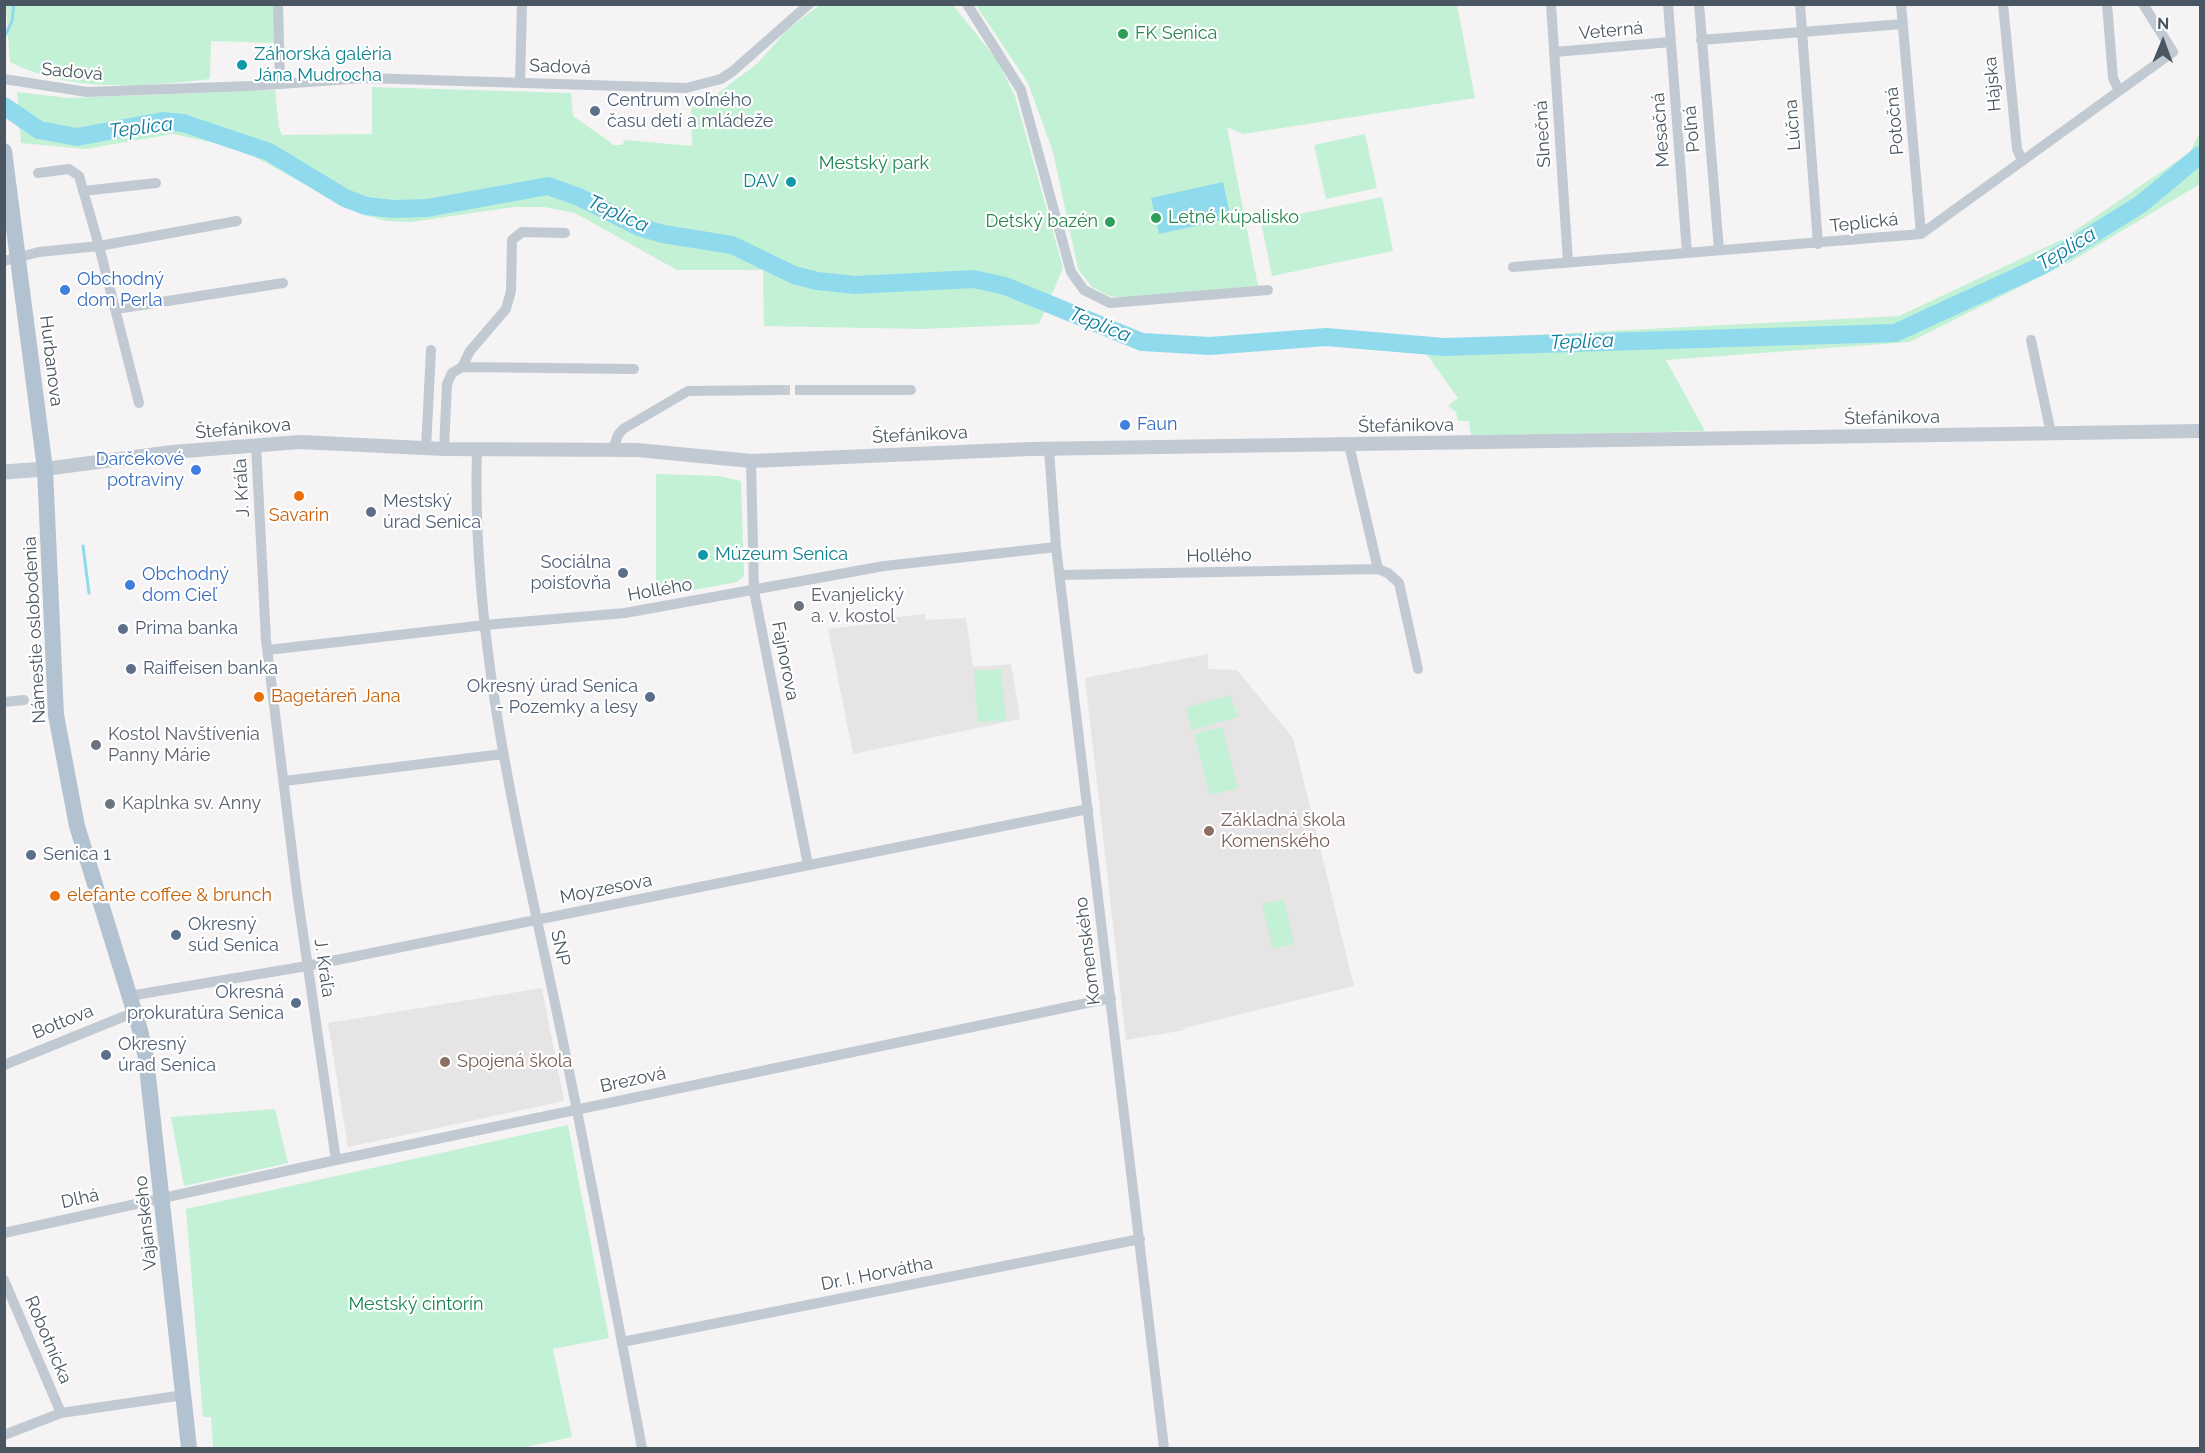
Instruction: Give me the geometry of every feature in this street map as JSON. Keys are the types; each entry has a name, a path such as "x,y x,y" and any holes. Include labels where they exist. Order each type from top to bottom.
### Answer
{"main road":[{"name":"Hurbanova","path":"4,151 11,260 45,469"},
{"path":"4,472 45,469"},
{"name":"Námestie oslobodenia","path":"45,469 56,715 77,826 132,1004"},
{"name":"Vajanského","path":"132,1004 151,1093 189,1449"}],"street":[{"path":"278,4 280,84"},
{"path":"520,83 522,4"},
{"name":"Sadová","path":"4,79 87,92 363,78 686,88 707,84 733,71 809,4"},
{"path":"967,4 1021,90 1071,272 1084,290 1100,300 1125,303 1268,290"},
{"name":"Slnečná","path":"1551,4 1568,262"},
{"name":"Mesačná","path":"1668,4 1686,253"},
{"name":"Poľná","path":"1699,4 1719,250"},
{"name":"Lúčna","path":"1800,4 1818,244"},
{"name":"Potočná","path":"1901,4 1921,234"},
{"name":"Hájska","path":"2003,4 2017,149 2022,160"},
{"path":"2107,4 2113,78 2119,91"},
{"name":"Teplická","path":"1513,267 1921,234 2173,52 2143,4"},
{"path":"1701,40 1903,24"},
{"name":"Veterná","path":"1555,52 1671,42"},
{"path":"38,173 69,169 79,176 139,403"},
{"path":"83,191 156,183"},
{"path":"11,260 39,252 99,246 237,221"},
{"path":"462,367 470,351 506,309 510,291 512,240 522,232 565,232"},
{"path":"116,309 283,283"},
{"path":"2031,340 2051,433"},
{"path":"426,448 431,350"},
{"path":"444,449 447,384 452,373 462,367 634,369"},
{"path":"613,449 623,429 688,391 780,390"},
{"path":"800,390 911,390"},
{"name":"Štefánikova","path":"45,469 172,452 315,442 477,450 613,449 751,461 927,452 1049,449 2200,431"},
{"name":"J. Kráľa","path":"256,445 268,650 307,966 336,1160"},
{"path":"1349,445 1377,569 1388,573 1399,583 1418,669"},
{"name":"Komenského","path":"1049,449 1056,547 1164,1449"},
{"name":"SNP","path":"477,450 485,625 503,754 578,1109 642,1449"},
{"name":"Fajnorova","path":"751,461 754,591 808,865"},
{"name":"Hollého","path":"268,650 485,625 625,613 884,566 1056,547"},
{"name":"Hollého","path":"1060,575 1377,569"},
{"name":"Námestie oslobodenia","path":"4,702 24,700"},
{"path":"284,781 503,754"},
{"name":"Moyzesova","path":"132,1004 307,966 1088,809"},
{"name":"Brezová","path":"162,1198 1111,998"},
{"name":"Bottova","path":"4,1065 132,1004"},
{"name":"Dlhá","path":"4,1233 162,1198"},
{"name":"Dr. I. Horvátha","path":"622,1342 1140,1239"},
{"name":"Robotnícka","path":"4,1280 61,1413"},
{"path":"4,1434 61,1413 184,1395"}],"shaded area":[{"path":"925,614 925,620 966,618 973,667 1011,664 1020,719 853,754 828,629 880,623 880,619"},
{"name":"Základná škola Komenského","path":"1208,654 1208,669 1237,670 1293,738 1354,986 1185,1028 1185,1030 1126,1040 1085,678"},
{"name":"Spojená škola","path":"542,988 564,1101 348,1147 328,1023"}],"green space":[{"path":"6,5 275,5 278,43 211,41 210,79 134,85 83,83 58,79 10,62"},
{"name":"Mestský park","path":"820,5 953,5 997,60 1015,96 1063,268 1039,324 922,329 764,326 763,270 677,270 575,213 544,207 514,207 411,222 386,221 361,214 255,157 219,144 173,134 85,149 21,143 17,92 68,98 275,90 279,128 282,135 372,134 372,87 571,93 573,116 614,145 622,145 625,140 692,146 691,107 701,106 758,63 788,29"},
{"path":"976,5 1457,5 1475,98 1243,134 1227,127 1258,286 1120,298 1109,296 1092,287 1078,269 1053,152 1028,83"},
{"path":"2200,132 2200,184 2070,262 1910,342 1666,360 1705,431 1471,436 1469,421 1458,421 1456,412 1448,406 1458,398 1417,341 1899,316 2063,239 2190,152"},
{"path":"1365,134 1377,188 1326,199 1314,145"},
{"path":"1382,197 1393,251 1272,276 1261,222"},
{"path":"656,474 719,476 741,481 744,576 737,582 656,597"},
{"path":"1001,669 1006,721 978,722 974,671"},
{"path":"1230,695 1238,717 1192,730 1186,708"},
{"path":"1222,727 1238,788 1210,795 1194,734"},
{"path":"1284,899 1294,944 1273,949 1262,904"},
{"path":"275,1109 288,1163 184,1186 171,1117"},
{"name":"Mestský cintorín","path":"568,1125 609,1338 553,1349 572,1437 521,1448 213,1448 211,1417 203,1417 186,1209"}],"water":[{"path":"1223,182 1231,218 1159,234 1151,198"}],"waterway":[{"path":"4,38 12,21 14,4"},
{"name":"Teplica","path":"4,106 39,130 77,137 162,121 183,123 269,152 345,198 366,206 393,209 427,208 548,186 579,197 639,227 663,234 732,245 794,275 817,281 855,285 974,279 1005,286 1142,342 1210,346 1326,337 1444,347 1895,333 2043,265 2141,204 2200,155"},
{"path":"83,546 89,593"}],"tunnel":[{"path":"780,390 800,390"}],"place":[{"name":"FK Senica","path":"1123,34"},
{"name":"Záhorská galéria Jána Mudrocha","path":"242,65"},
{"name":"Centrum voľného času detí a mládeže","path":"595,111"},
{"name":"DAV","path":"791,182"},
{"name":"Letné kúpalisko","path":"1156,218"},
{"name":"Detský bazén","path":"1110,222"},
{"name":"Obchodný dom Perla","path":"65,290"},
{"name":"Faun","path":"1125,425"},
{"name":"Darčekové potraviny","path":"196,470"},
{"name":"Savarin","path":"299,496"},
{"name":"Mestský úrad Senica","path":"371,512"},
{"name":"Múzeum Senica","path":"703,555"},
{"name":"Sociálna poisťovňa","path":"623,573"},
{"name":"Obchodný dom Cieľ","path":"130,585"},
{"name":"Evanjelický a. v. kostol","path":"799,606"},
{"name":"Prima banka","path":"123,629"},
{"name":"Raiffeisen banka","path":"131,669"},
{"name":"Bagetáreň Jana","path":"259,697"},
{"name":"Okresný úrad Senica - Pozemky a lesy","path":"650,697"},
{"name":"Kostol Navštívenia Panny Márie","path":"96,745"},
{"name":"Kaplnka sv. Anny","path":"110,804"},
{"name":"Základná škola Komenského","path":"1209,831"},
{"name":"Senica 1","path":"31,855"},
{"name":"elefante coffee & brunch","path":"55,896"},
{"name":"Okresný súd Senica","path":"176,935"},
{"name":"Okresná prokuratúra Senica","path":"296,1003"},
{"name":"Okresný úrad Senica","path":"106,1055"},
{"name":"Spojená škola","path":"445,1062"}]}
